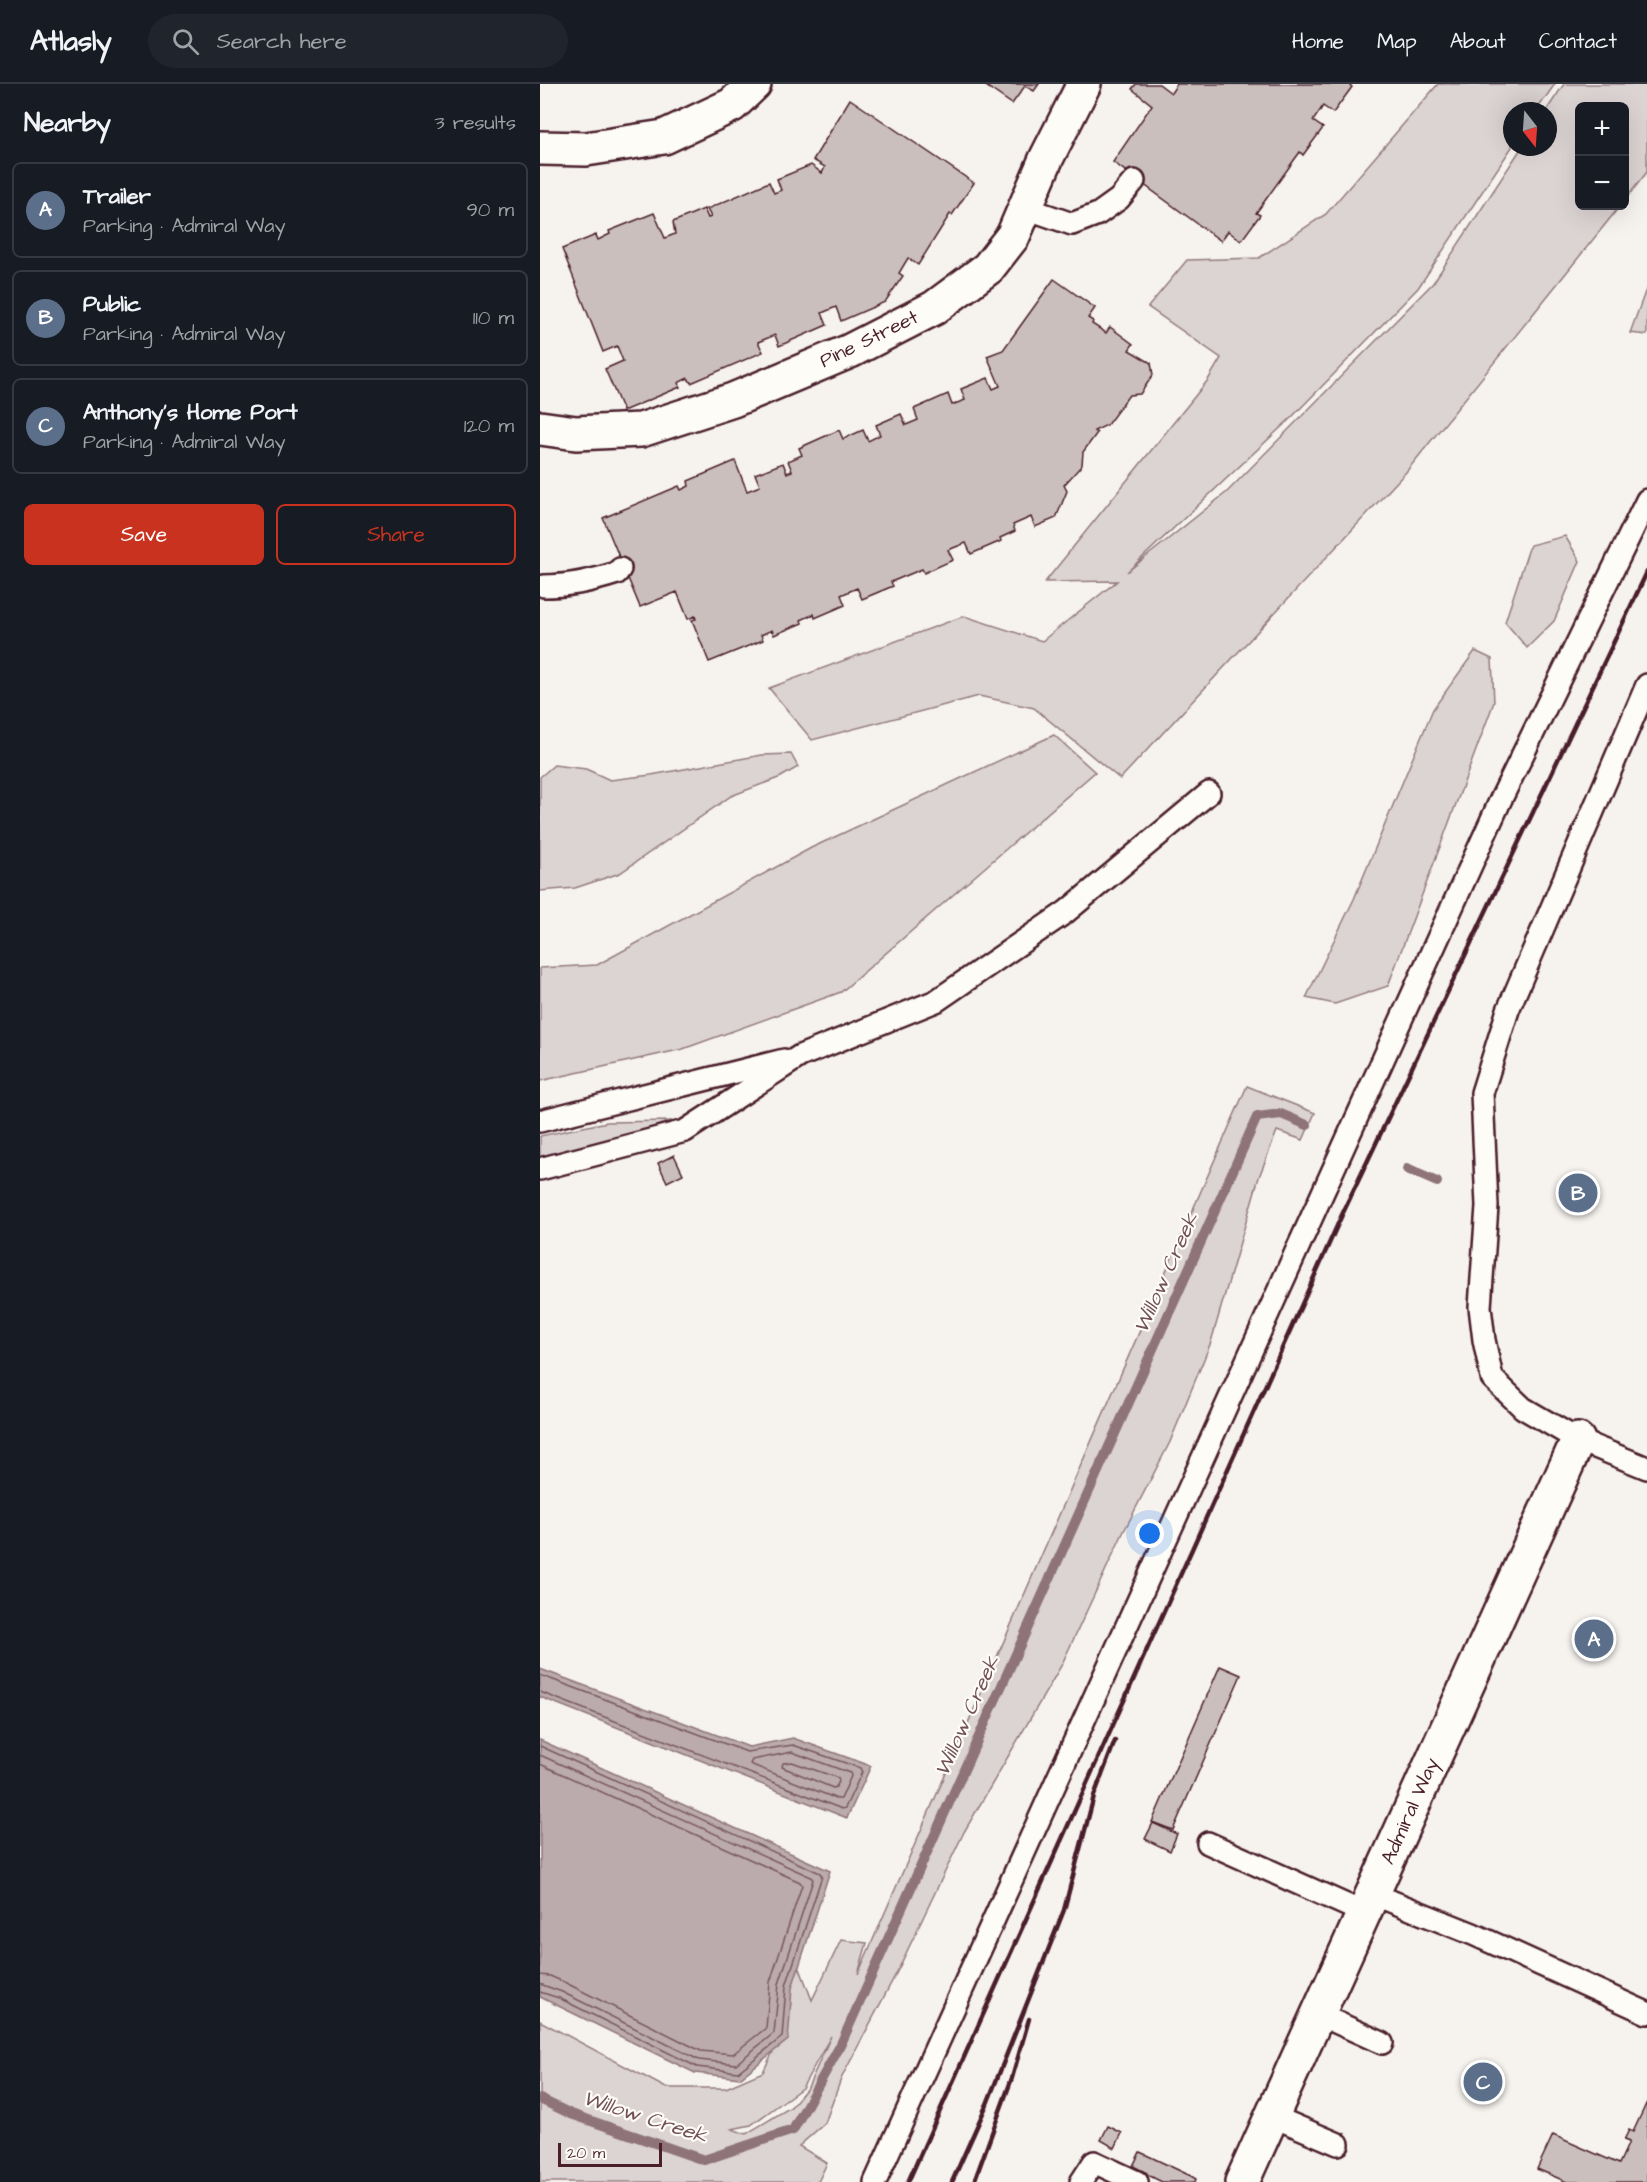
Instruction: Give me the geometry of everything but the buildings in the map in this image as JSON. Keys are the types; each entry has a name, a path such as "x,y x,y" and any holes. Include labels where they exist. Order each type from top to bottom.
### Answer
{"street":[{"path":"540,148 586,149 664,137 732,105 754,84"},
{"name":"Pine Street","path":"540,428 576,433 641,430 733,400 850,351 934,308 988,268 1013,236 1046,159 1084,84"},
{"name":"Admiral Way","path":"1242,2182 1578,1440"}],"lane":[{"path":"1026,208 1072,224 1098,214 1119,199 1134,181"},
{"path":"875,2182 1501,799 1647,500"},
{"path":"541,582 571,586 617,573 620,569"},
{"path":"1647,685 1508,1010 1482,1094 1487,1206 1480,1307 1492,1378 1523,1408 1578,1440 1647,1468"},
{"path":"540,1121 800,1056 936,1001 1065,912 1209,793"},
{"path":"540,1169 685,1131 800,1056"},
{"path":"1208,1843 1368,1903 1473,1934 1647,2013"},
{"path":"1318,2014 1382,2043"},
{"path":"1272,2116 1338,2144"},
{"path":"1082,2182 1094,2162 1137,2182"}],"shaded area":[{"path":"1438,84 1555,84 1542,102 1503,102 1503,156 1506,156 1418,288 1292,417 1127,572 1227,492 1433,283 1516,156 1557,156 1557,102 1552,102 1564,84 1647,84 1647,172 1629,195 1629,102 1575,102 1575,210 1617,210 1406,472 1120,779 1034,708 979,696 812,740 769,688 964,616 1042,641 1117,581 1045,582 1208,380 1221,358 1148,307 1187,260 1259,258 1326,214"},
{"path":"1647,289 1647,335 1630,333 1645,292"},
{"path":"1565,536 1580,561 1554,621 1527,648 1505,622 1530,545"},
{"path":"1475,651 1492,659 1494,702 1388,986 1335,1004 1306,998 1354,899 1433,709"},
{"path":"1054,735 1095,772 841,992 683,1049 540,1081 540,968 597,965 811,848"},
{"path":"791,754 798,767 781,777 731,796 620,873 575,888 540,891 540,777 554,765 586,769 610,780 762,755"},
{"path":"1247,1086 1315,1113 1303,1140 1277,1131 1259,1177 1211,1342 1170,1442 1123,1533 1061,1666 964,1832 899,1968 841,2079 825,2123 799,2146 827,2163 818,2182 540,2182 540,2021 666,2088 726,2088 763,2072 781,2035 794,1953 812,2000 841,1940 867,1943 858,1974","holes":["831,2036 808,2087 791,2107 746,2134 732,2129 751,2125 802,2088"]},
{"path":"672,1121 540,1164 540,1136 607,1122"}],"water":[{"path":"540,1669 749,1747 793,1738 871,1766 847,1818 540,1697"},
{"path":"540,1740 830,1871 792,1988 788,2040 740,2078 695,2073 540,1997"}],"waterway":[{"name":"Willow Creek","path":"540,2099 571,2114 704,2160 793,2130 840,2046 1257,1117 1281,1114 1307,1125"},
{"name":"Willow Creek","path":"1407,1169 1437,1182"}],"railway":[{"path":"908,2182 1341,1217 1647,572"},
{"path":"952,2182 987,2104 1064,1910 1094,1796 1115,1741"},
{"path":"974,2182 1012,2078 1029,2019"}],"place":[{"name":"Public","path":"1578,1193"},
{"name":"Trailer","path":"1594,1639"},
{"name":"Anthony's Home Port","path":"1483,2082"}]}
